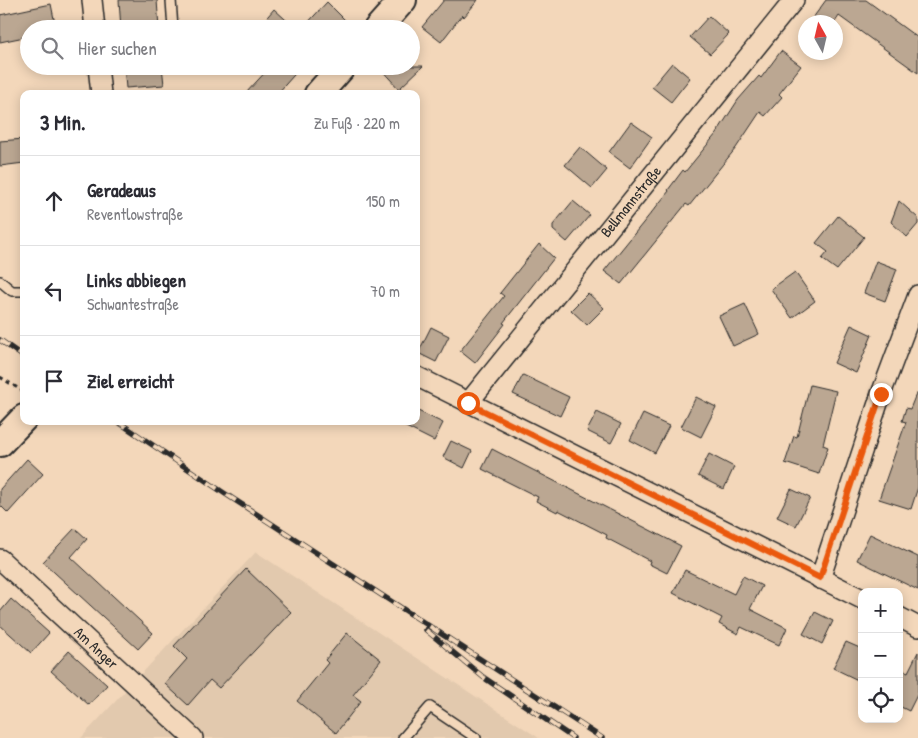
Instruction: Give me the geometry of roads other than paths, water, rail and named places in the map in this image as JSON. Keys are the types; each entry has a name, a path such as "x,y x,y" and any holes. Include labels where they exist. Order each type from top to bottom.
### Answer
{"street":[{"path":"92,0 94,20"},
{"path":"385,20 403,0"},
{"name":"Bellmannstraße","path":"468,403 794,0"},
{"path":"99,75 101,90"},
{"path":"322,90 335,75"},
{"path":"820,578 881,394 918,296"},
{"path":"420,378 858,597"},
{"path":"0,443 20,422"},
{"name":"Am Anger","path":"0,559 193,738"},
{"path":"903,619 918,626"}],"lane":[{"path":"171,0 172,20"},
{"path":"0,281 12,291 20,291"},
{"path":"403,738 430,707 476,738"}],"railway":[{"path":"0,340 20,354"},
{"path":"123,425 224,493 602,738"},
{"path":"426,630 483,677 573,738"}]}
